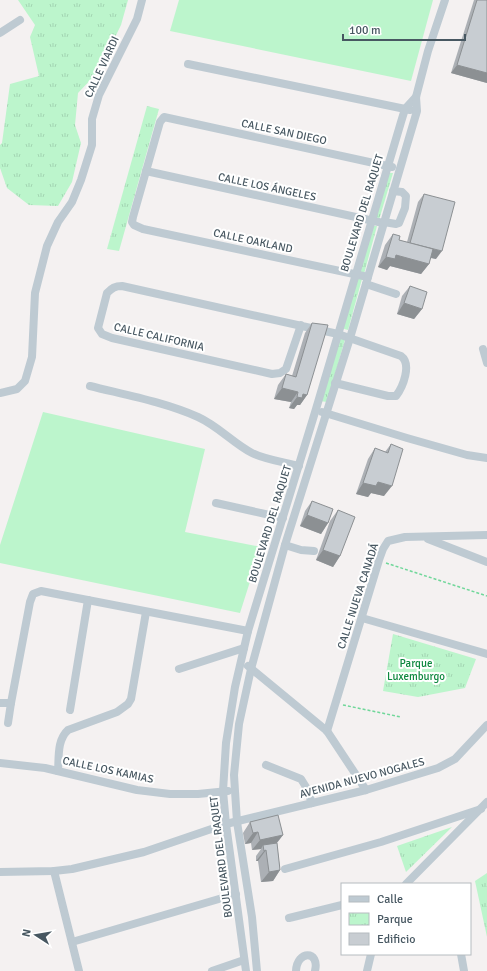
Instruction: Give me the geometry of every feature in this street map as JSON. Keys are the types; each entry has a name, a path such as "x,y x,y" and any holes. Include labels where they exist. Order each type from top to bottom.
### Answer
{"street":[{"name":"CALLE VIARDI","path":"0,393 17,389 25,381 32,357 35,293 47,246 58,222 72,202 82,180 92,145 92,120 99,95 137,19 142,0"},
{"name":"BOULEVARD DEL RAQUET","path":"257,971 252,917 237,822 234,775 239,724 285,545 350,338 400,169 417,111 416,97 428,51 445,0"},
{"path":"0,33 20,20"},
{"path":"188,64 417,111"},
{"name":"BOULEVARD DEL RAQUET","path":"246,971 226,824 224,791 226,743 241,662 248,632 405,109 416,97"},
{"name":"CALLE SAN DIEGO","path":"146,171 160,122 164,117 400,169"},
{"name":"CALLE LOS ÁNGELES","path":"146,171 384,222"},
{"name":"CALLE OAKLAND","path":"146,171 132,217 132,222 134,225 151,230 356,274 396,294"},
{"path":"384,222 399,223 405,208 406,196 402,192 393,191"},
{"name":"CALLE CALIFORNIA","path":"301,325 286,369 280,373 272,374 112,338 102,334 98,328 107,293 115,286 122,286 301,325 338,334 401,356 406,363 403,381 396,396 335,382"},
{"path":"483,349 487,363"},
{"path":"90,386 152,402 199,418 221,430 251,452 270,459 299,466"},
{"path":"316,409 407,438 467,455 487,458"},
{"path":"216,503 283,518"},
{"name":"CALLE NUEVA CANADÁ","path":"327,731 379,560 388,541 405,537 487,534"},
{"path":"424,537 487,562"},
{"path":"285,545 301,550 314,551"},
{"path":"8,723 31,597 33,594 41,591 248,632"},
{"path":"70,710 88,600"},
{"path":"58,771 63,734 68,730 117,712 128,704 131,699 146,612"},
{"path":"362,618 487,654"},
{"path":"179,669 244,648"},
{"path":"241,662 252,669 327,731 366,790"},
{"path":"0,703 11,703"},
{"name":"AVENIDA NUEVO NOGALES","path":"0,872 54,871 72,869 144,852 226,824 366,790 448,764 455,759 487,725"},
{"name":"CALLE LOS KAMIAS","path":"0,763 45,768 137,790 170,794 198,794 235,791"},
{"path":"266,765 301,779 312,804"},
{"path":"407,883 487,802"},
{"path":"285,869 381,842 481,809"},
{"path":"54,871 79,971"},
{"path":"72,942 236,894"},
{"path":"289,918 341,905"},
{"path":"367,971 371,955"},
{"path":"461,955 464,971"},
{"path":"296,971 300,957 311,956 315,958 315,971"},
{"path":"212,971 244,960"}],"path":[{"path":"379,560 487,596"},
{"path":"336,704 401,717"}],"green space":[{"path":"18,0 128,0 121,25 98,72 78,93 75,125 81,143 72,182 58,206 29,205 7,188 0,168 0,145 2,143 10,84 39,76 30,37 35,25"},
{"path":"179,0 433,0 411,81 170,31"},
{"path":"147,106 159,109 119,251 107,249"},
{"path":"386,173 393,173 379,220 372,219"},
{"path":"371,226 377,226 364,274 358,273"},
{"path":"356,278 362,279 348,330 341,328"},
{"path":"339,334 346,336 327,402 320,401"},
{"path":"43,412 205,449 185,532 261,547 240,613 0,563 0,545"},
{"name":"Parque Luxemburgo","path":"393,634 476,659 465,688 418,697 383,691"},
{"path":"452,827 406,872 397,846"},
{"path":"487,873 487,937 475,881"}],"building":[{"path":"477,0 487,0 487,73 457,65"},
{"path":"424,194 455,202 442,251 410,243"},
{"path":"393,234 400,236 399,240 433,249 429,264 396,255 395,259 386,257"},
{"path":"410,286 427,292 422,309 404,303"},
{"path":"312,323 328,325 307,395 303,394 302,398 297,397 298,392 282,388 286,374 296,377"},
{"path":"391,444 403,449 392,486 378,482 376,486 363,483 375,448 388,453"},
{"path":"312,501 333,509 328,523 307,515"},
{"path":"338,510 355,517 340,556 323,550"},
{"path":"278,815 283,835 260,840 258,832 253,833 250,822"},
{"path":"277,843 280,870 269,872 266,850 264,851 263,845"}]}
